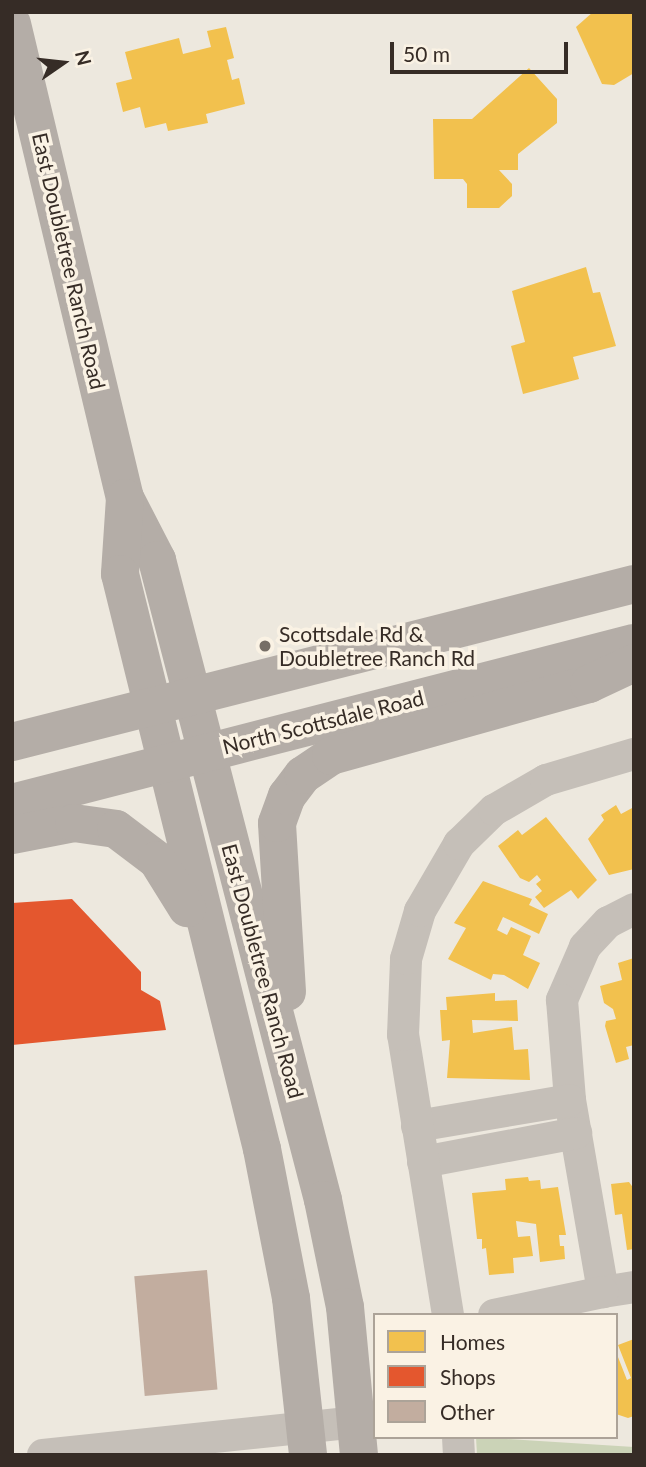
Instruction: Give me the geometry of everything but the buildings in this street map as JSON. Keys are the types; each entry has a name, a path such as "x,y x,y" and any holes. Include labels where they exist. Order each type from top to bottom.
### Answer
{"main road":[{"name":"East Doubletree Ranch Road","path":"12,24 125,498 157,560 189,697 303,1122 345,1307 358,1438"},
{"name":"East Doubletree Ranch Road","path":"125,498 120,574 164,763 272,1195 290,1298 307,1441"},
{"path":"12,742 634,584"},
{"name":"North Scottsdale Road","path":"12,803 634,643"},
{"path":"303,1122 288,1003 277,836 282,807 294,785 331,756 589,684 634,663"},
{"path":"12,835 85,823 107,826 130,837 166,870 216,969"}],"street":[{"path":"447,1313 417,1126 402,997 406,959 420,911 459,845 494,810 546,780 634,754"},
{"path":"603,1292 570,1100 562,1000 571,972 585,947 608,922 634,909"},
{"path":"417,1126 570,1100"},
{"path":"424,1162 576,1133"},
{"path":"503,1313 634,1287"},
{"path":"52,1454 358,1438"}],"green space":[{"path":"476,1439 634,1447 634,1455 477,1455"}],"place":[{"name":"Scottsdale Rd & Doubletree Ranch Rd","path":"265,646"}]}
